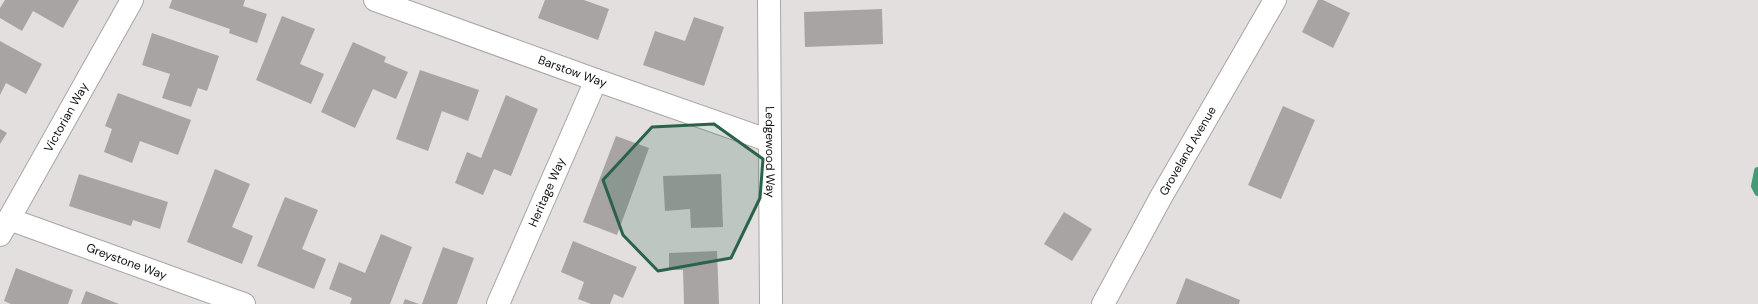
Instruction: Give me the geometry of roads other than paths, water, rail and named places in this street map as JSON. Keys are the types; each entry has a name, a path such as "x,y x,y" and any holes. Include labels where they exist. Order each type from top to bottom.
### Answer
{"street":[{"name":"Victorian Way","path":"5,227 132,0"},
{"name":"Barstow Way","path":"375,0 770,141"},
{"name":"Ledgewood Way","path":"769,0 771,304"},
{"name":"Groveland Avenue","path":"1103,304 1169,183 1275,0"},
{"name":"Heritage Way","path":"498,304 596,80"},
{"name":"Greystone Way","path":"5,227 244,304"}],"waterway":[{"path":"1758,171 1755,186 1758,192"}]}
